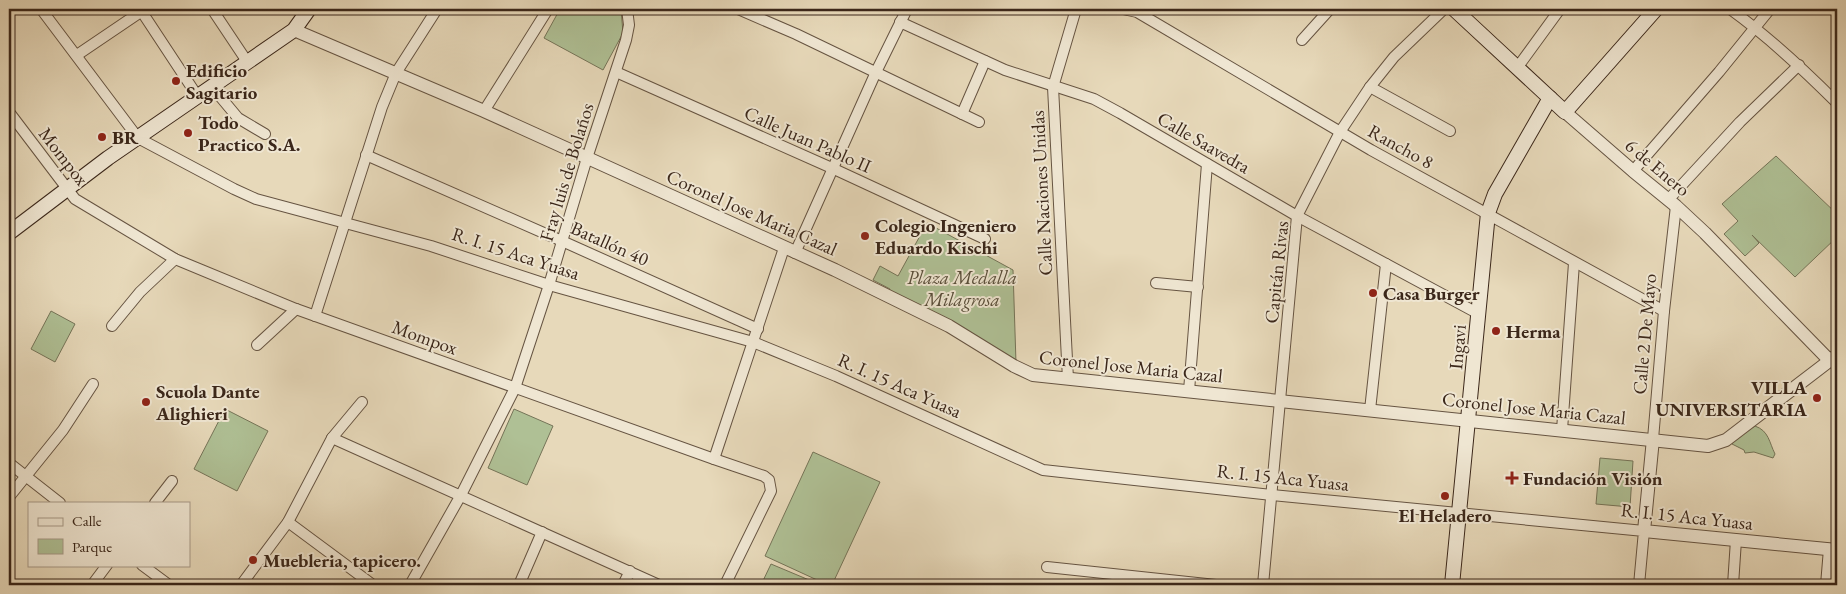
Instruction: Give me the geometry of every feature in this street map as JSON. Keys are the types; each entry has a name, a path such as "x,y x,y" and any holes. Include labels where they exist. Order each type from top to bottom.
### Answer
{"main road":[{"name":"6 de Enero","path":"1454,9 1566,112"},
{"path":"1566,112 1656,9"},
{"path":"9,233 67,188 294,30 305,11"},
{"name":"Ingavi","path":"1452,585 1488,213 1495,194 1550,98"}],"street":[{"name":"R. I. 15 Aca Yuasa","path":"41,9 138,138 234,189 256,199 431,246 549,285 753,342 836,376 1043,470 1272,495 1833,550"},
{"path":"212,9 248,63"},
{"path":"315,316 366,155 396,73 437,9"},
{"path":"484,110 548,9"},
{"name":"Fray luis de Bolaños","path":"410,585 461,495 515,388 626,40 629,25 627,9"},
{"path":"738,9 876,72 979,122"},
{"path":"714,459 753,342 790,250 834,169 876,72 907,9"},
{"name":"Calle Naciones Unidas","path":"1068,379 1053,87 1076,9"},
{"name":"Rancho 8","path":"1123,9 1137,12 1370,150 1664,311"},
{"path":"1302,40 1330,9"},
{"name":"Capitán Rivas","path":"1263,585 1298,216 1340,132 1370,87 1394,57 1444,9"},
{"path":"1517,68 1560,9"},
{"path":"1730,9 1755,27 1799,65 1837,103"},
{"path":"1633,171 1719,72 1770,9"},
{"path":"77,55 141,10 198,98"},
{"name":"Calle Saavedra","path":"900,22 1005,70 1100,103 1298,216 1479,314"},
{"name":"Coronel Jose Maria Cazal","path":"294,30 484,110 883,293 940,322 1033,375 1708,446 1726,440 1834,358"},
{"path":"962,114 985,61"},
{"path":"1672,203 1740,122 1799,65"},
{"name":"Calle Juan Pablo II","path":"616,72 834,169 985,239"},
{"path":"1370,87 1450,131"},
{"path":"212,88 238,118 265,134"},
{"name":"Mompox","path":"9,112 75,199 175,259 296,309 764,476 771,485 769,497 725,585"},
{"name":"6 de Enero","path":"1566,112 1705,233 1834,358"},
{"name":"Batallón 40","path":"366,155 758,329"},
{"path":"1189,391 1207,164"},
{"name":"Calle 2 De Mayo","path":"1639,585 1672,203"},
{"path":"112,326 140,292 175,259"},
{"path":"1562,430 1574,263"},
{"path":"1370,410 1386,264"},
{"path":"1156,283 1198,287"},
{"path":"257,345 296,309"},
{"path":"9,497 63,430 93,384"},
{"path":"241,585 288,522 332,438 362,402"},
{"path":"332,438 659,585"},
{"path":"9,463 59,502"},
{"path":"156,502 172,481"},
{"path":"288,522 373,585"},
{"path":"519,585 542,532"},
{"path":"1733,585 1736,540"},
{"path":"1826,585 1833,550"},
{"path":"92,585 106,566"},
{"path":"143,566 169,585"},
{"path":"1047,567 1216,585"},
{"path":"623,585 630,571"}],"green space":[{"path":"560,9 621,9 623,33 603,70 544,38"},
{"path":"1776,156 1837,214 1837,237 1795,277 1752,235 1759,243 1745,256 1724,234 1738,221 1722,204"},
{"name":"Plaza Medalla Milagrosa","path":"927,223 1013,270 1016,363 888,294 890,289 873,280 880,266 898,276"},
{"path":"51,311 75,324 55,362 31,349"},
{"path":"225,409 268,431 237,491 194,469"},
{"path":"514,409 553,426 527,485 488,468"},
{"path":"1755,426 1760,428 1768,437 1775,454 1773,458 1754,452 1745,453 1744,450 1732,444 1733,439"},
{"path":"813,452 880,482 832,585 828,585 765,556"},
{"path":"1600,458 1633,461 1630,507 1596,504"},
{"path":"771,564 821,585 761,585"}],"place":[{"name":"Edificio Sagitario","path":"176,81"},
{"name":"Todo Practico S.A.","path":"188,133"},
{"name":"BR","path":"102,137"},
{"name":"Colegio Ingeniero Eduardo Kischi","path":"865,236"},
{"name":"Casa Burger","path":"1373,293"},
{"name":"Herma","path":"1496,331"},
{"name":"VILLA UNIVERSITARIA","path":"1817,398"},
{"name":"Scuola Dante Alighieri","path":"146,402"},
{"name":"Fundación Visión","path":"1512,478"},
{"name":"El Heladero","path":"1445,496"},
{"name":"Muebleria, tapicero.","path":"253,560"}]}
